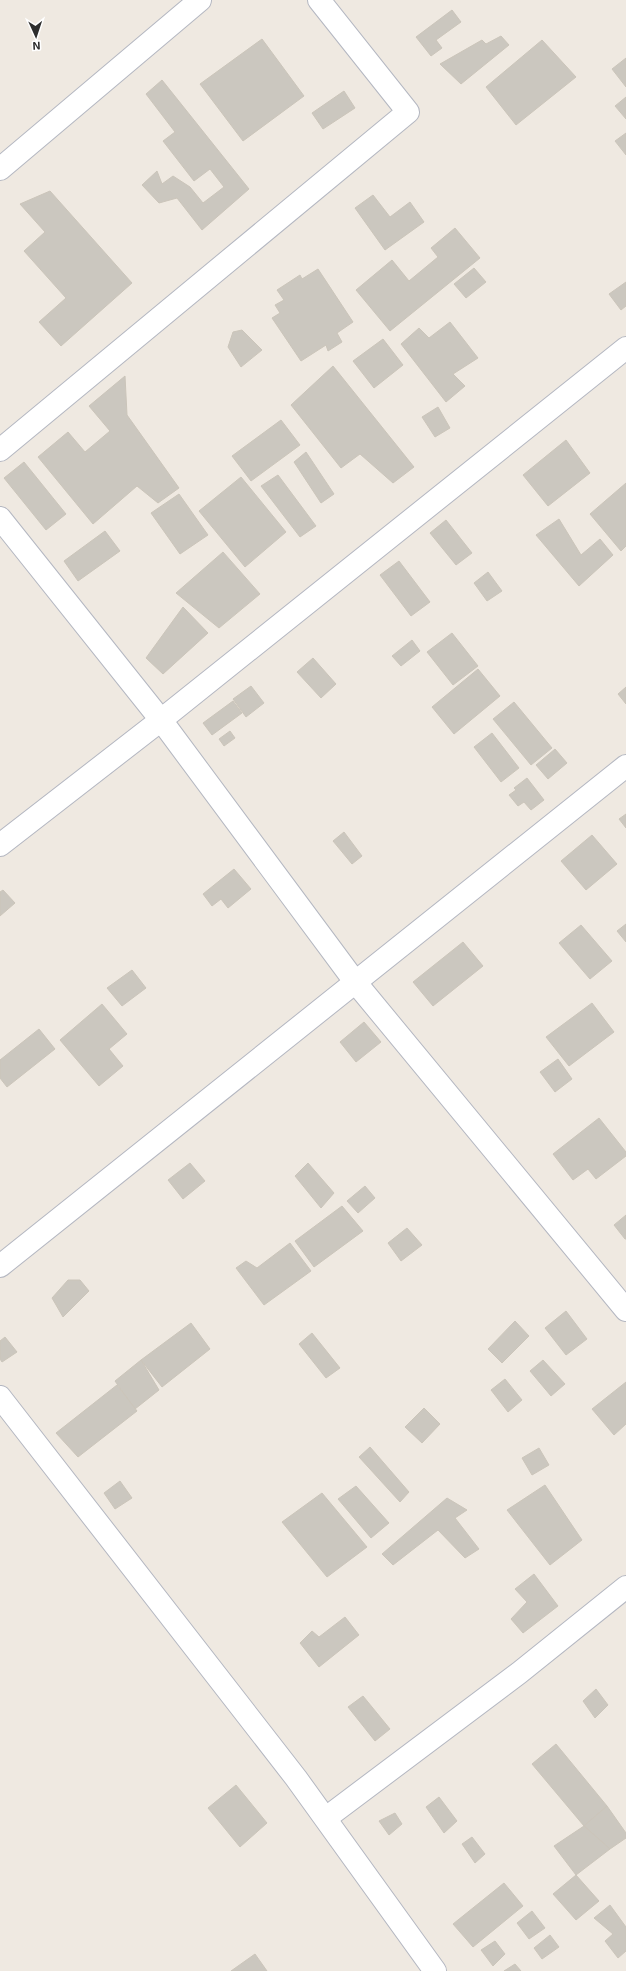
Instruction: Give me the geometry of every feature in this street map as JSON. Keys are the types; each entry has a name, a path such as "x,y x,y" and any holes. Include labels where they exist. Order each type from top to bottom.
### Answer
{"street":[{"path":"0,169 200,0"},
{"path":"0,450 408,112 319,0"},
{"path":"0,844 161,720 626,348"},
{"path":"0,518 161,720 356,983 626,1310"},
{"path":"0,1266 626,766"},
{"path":"0,1397 326,1818 435,1971"},
{"path":"326,1818 519,1673 626,1587"}],"building":[{"path":"452,10 461,22 436,40 442,48 431,56 416,37"},
{"path":"501,36 509,45 461,84 440,64 482,40 486,44"},
{"path":"262,39 304,96 243,141 200,84"},
{"path":"542,40 576,77 516,125 486,87"},
{"path":"626,58 626,87 612,69"},
{"path":"162,80 249,189 202,230 177,198 159,203 142,185 157,171 162,184 173,176 190,187 203,203 224,187 210,169 194,181 163,141 175,132 146,94"},
{"path":"344,91 355,108 323,129 312,113"},
{"path":"626,97 626,119 615,106"},
{"path":"626,133 626,155 615,141"},
{"path":"50,191 132,283 61,346 39,322 66,298 24,251 45,232 20,204"},
{"path":"373,195 390,217 410,202 424,222 385,250 355,208"},
{"path":"455,228 480,258 390,331 356,290 392,260 409,281 438,257 431,248"},
{"path":"474,268 486,282 466,298 454,284"},
{"path":"318,269 353,322 337,333 342,342 328,351 326,345 301,361 272,318 280,313 275,305 284,300 277,290 300,275 302,279"},
{"path":"626,282 626,306 621,310 609,294"},
{"path":"450,322 478,358 453,374 465,386 446,402 401,344 419,328 429,338"},
{"path":"242,330 262,350 241,367 228,347 233,332"},
{"path":"383,339 403,365 374,388 353,361"},
{"path":"333,366 414,467 393,483 360,454 341,468 291,405"},
{"path":"125,376 127,415 179,488 158,503 137,486 93,524 38,457 68,432 85,452 110,431 89,406"},
{"path":"438,407 450,428 435,437 422,417"},
{"path":"281,420 300,445 251,481 232,456"},
{"path":"566,440 590,473 548,506 523,475"},
{"path":"306,452 334,494 321,503 294,462"},
{"path":"24,462 66,514 46,530 4,478"},
{"path":"278,475 316,526 300,537 261,486"},
{"path":"241,477 286,532 245,567 199,511"},
{"path":"626,483 626,546 621,551 590,514"},
{"path":"179,494 208,535 180,554 151,513"},
{"path":"559,519 581,555 600,539 613,555 579,586 536,535"},
{"path":"446,520 472,553 456,565 430,533"},
{"path":"105,531 120,551 78,581 64,561"},
{"path":"223,552 260,594 219,628 176,593"},
{"path":"399,561 430,602 411,616 380,575"},
{"path":"488,572 502,591 487,601 474,583"},
{"path":"183,607 208,633 163,674 146,658"},
{"path":"452,633 478,666 453,685 427,652"},
{"path":"412,640 420,651 401,666 392,656"},
{"path":"313,658 336,684 321,698 297,672"},
{"path":"478,669 500,696 454,734 432,707"},
{"path":"251,686 264,703 246,717 233,699"},
{"path":"626,687 626,704 618,694"},
{"path":"233,701 242,713 212,735 203,723"},
{"path":"514,702 552,748 531,765 493,719"},
{"path":"230,731 235,738 224,746 219,739"},
{"path":"492,733 519,768 501,782 474,747"},
{"path":"555,749 567,763 548,779 536,765"},
{"path":"527,778 544,800 531,810 524,802 518,806 509,795 516,790 514,788"},
{"path":"626,814 626,828 619,819"},
{"path":"344,832 362,856 352,864 333,841"},
{"path":"592,835 617,864 586,890 561,861"},
{"path":"234,869 251,889 228,908 221,899 212,906 203,894"},
{"path":"3,890 15,903 0,916 0,892"},
{"path":"626,924 626,942 617,931"},
{"path":"581,925 612,961 590,979 559,943"},
{"path":"463,942 483,966 433,1006 413,982"},
{"path":"132,970 146,988 122,1006 107,988"},
{"path":"592,1003 614,1032 569,1066 546,1037"},
{"path":"102,1004 127,1034 109,1049 123,1066 99,1086 60,1040"},
{"path":"364,1022 381,1042 356,1062 340,1042"},
{"path":"39,1029 55,1049 7,1087 0,1078 0,1060"},
{"path":"558,1059 572,1079 555,1092 540,1072"},
{"path":"599,1118 626,1152 626,1156 596,1179 588,1169 573,1180 553,1154"},
{"path":"190,1163 205,1181 183,1199 168,1180"},
{"path":"308,1163 334,1193 321,1208 295,1176"},
{"path":"365,1186 375,1198 358,1213 347,1201"},
{"path":"342,1206 363,1231 314,1267 295,1241"},
{"path":"626,1215 626,1239 625,1239 614,1225"},
{"path":"407,1228 422,1245 401,1261 388,1243"},
{"path":"290,1243 311,1271 264,1305 236,1268 246,1261 257,1268"},
{"path":"68,1280 80,1280 89,1291 63,1317 52,1298"},
{"path":"566,1311 587,1339 566,1355 545,1328"},
{"path":"515,1321 529,1336 502,1363 488,1349"},
{"path":"191,1323 210,1349 162,1387 141,1360"},
{"path":"312,1333 340,1368 326,1378 299,1344"},
{"path":"5,1337 17,1352 2,1362 0,1359 0,1341"},
{"path":"141,1360 159,1390 135,1409 115,1381"},
{"path":"543,1360 565,1384 551,1396 530,1371"},
{"path":"505,1379 522,1400 508,1412 491,1390"},
{"path":"626,1382 626,1424 614,1435 592,1409"},
{"path":"117,1385 137,1411 78,1457 56,1433"},
{"path":"424,1408 440,1424 422,1443 405,1427"},
{"path":"370,1447 409,1492 400,1502 359,1457"},
{"path":"539,1448 549,1465 532,1475 522,1458"},
{"path":"120,1481 132,1498 115,1509 104,1493"},
{"path":"545,1485 582,1540 550,1565 507,1510"},
{"path":"356,1486 389,1523 371,1538 338,1499"},
{"path":"322,1493 367,1547 327,1577 282,1522"},
{"path":"447,1498 467,1510 455,1518 479,1549 465,1558 438,1530 393,1565 382,1554"},
{"path":"534,1574 558,1606 523,1633 511,1619 527,1602 515,1589"},
{"path":"345,1617 359,1635 319,1667 300,1643 312,1631 319,1637"},
{"path":"596,1689 608,1705 595,1718 583,1701"},
{"path":"363,1696 390,1729 375,1741 348,1707"},
{"path":"556,1744 607,1806 584,1826 532,1764"},
{"path":"236,1785 267,1823 240,1847 208,1808"},
{"path":"439,1797 457,1821 444,1833 426,1807"},
{"path":"607,1806 626,1833 626,1838 610,1849 584,1826"},
{"path":"395,1813 402,1824 389,1835 379,1821"},
{"path":"584,1826 610,1849 576,1875 554,1846"},
{"path":"472,1837 485,1854 475,1863 462,1844"},
{"path":"576,1875 599,1901 576,1920 553,1894"},
{"path":"504,1883 523,1906 473,1947 453,1924"},
{"path":"610,1905 626,1927 626,1951 618,1958 605,1941 613,1934 594,1918"},
{"path":"532,1911 545,1928 529,1939 517,1923"},
{"path":"550,1935 559,1947 542,1959 534,1948"},
{"path":"495,1941 505,1954 493,1966 481,1950"},
{"path":"255,1954 267,1971 231,1971"},
{"path":"515,1964 521,1971 504,1971"}]}
